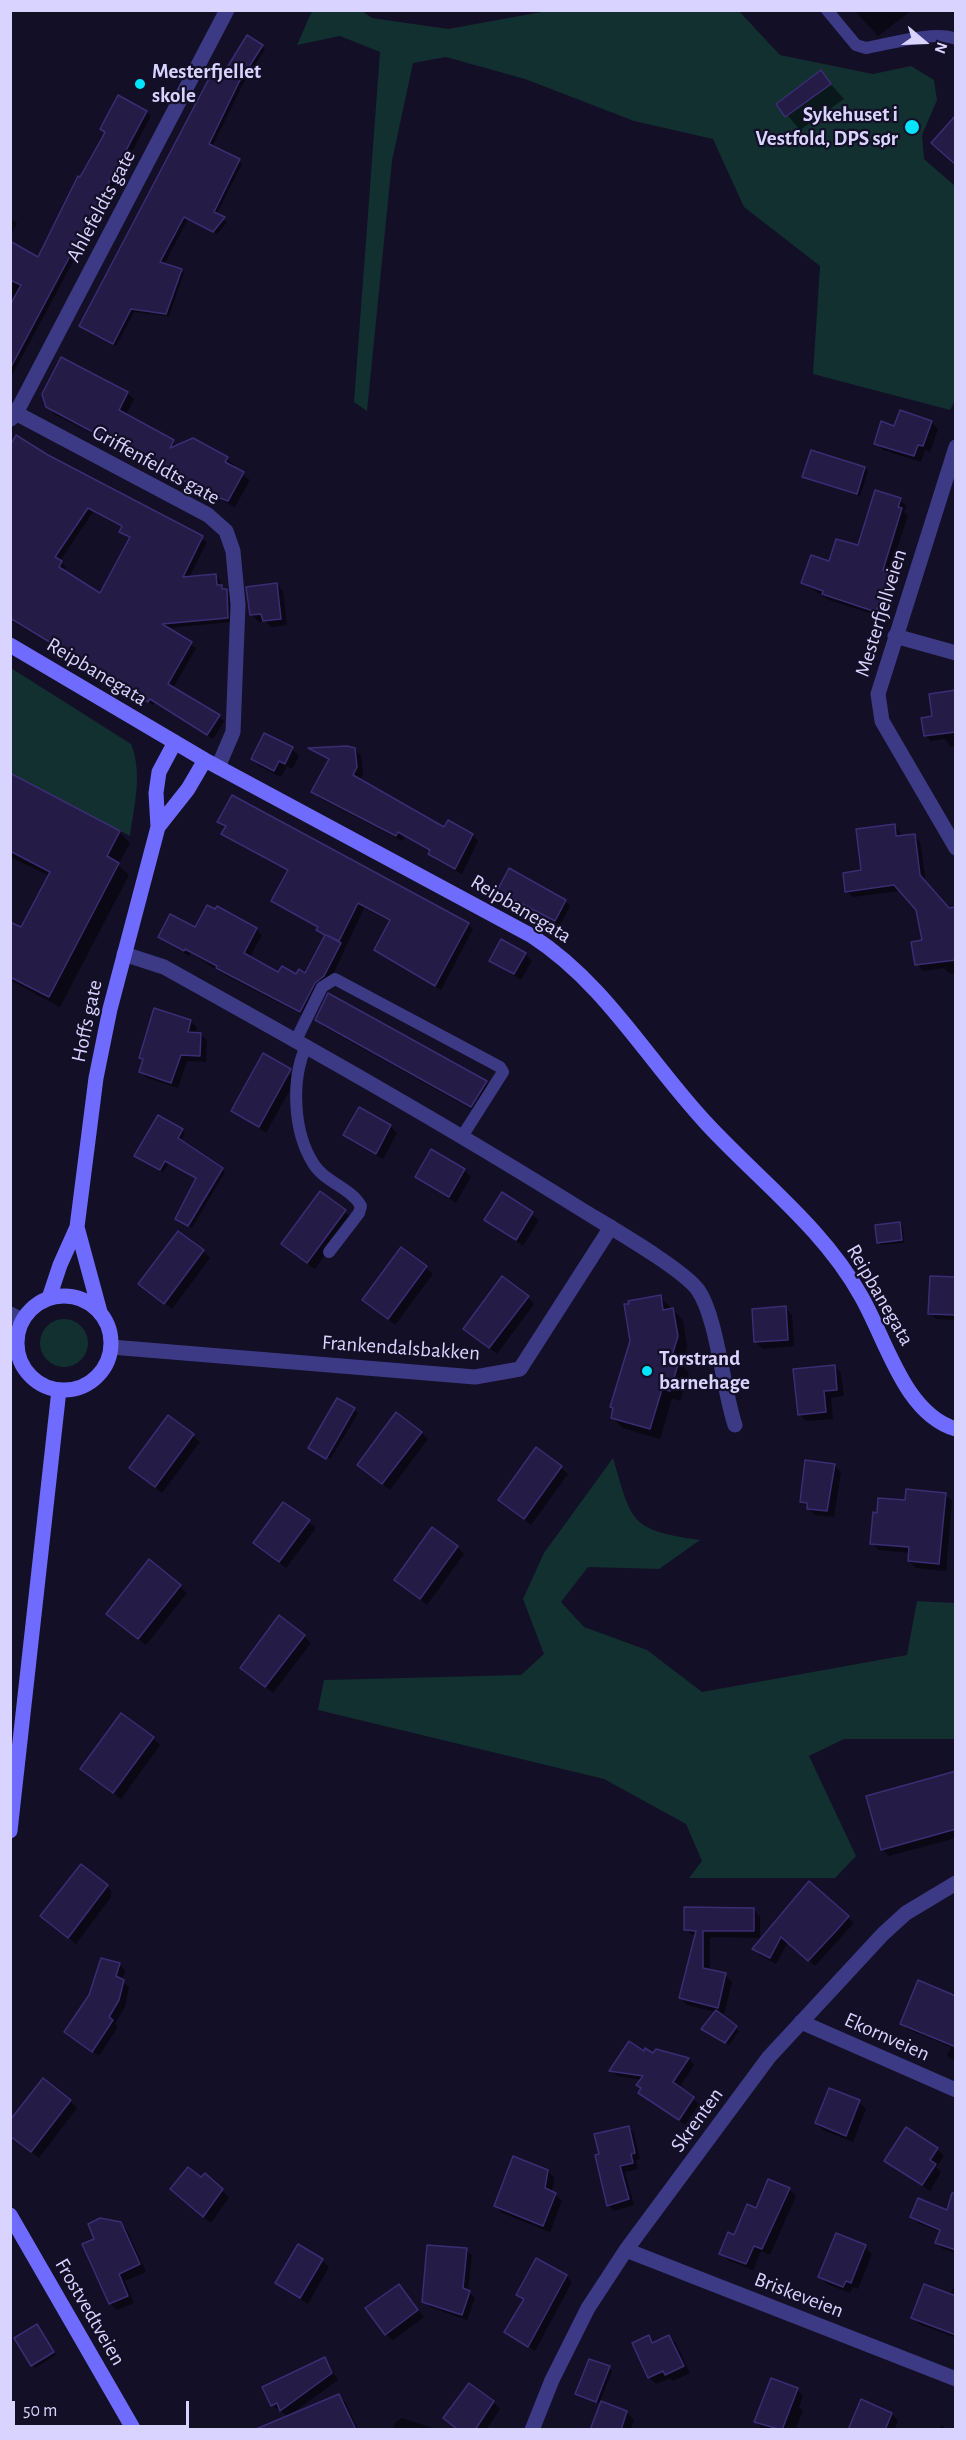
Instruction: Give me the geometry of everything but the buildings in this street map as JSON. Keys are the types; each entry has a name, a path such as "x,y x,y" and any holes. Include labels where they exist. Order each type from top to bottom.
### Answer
{"main road":[{"name":"Reipbanegata","path":"10,645 211,763 558,952 597,990 706,1123 802,1217 837,1257 862,1296 912,1396 931,1418 956,1429"},
{"name":"Hoffs gate","path":"49,1298 60,1265 77,1227 96,1078 124,954 158,827 156,793 159,772 175,742"},
{"name":"Hoffs gate","path":"158,827 211,763"},
{"name":"Hoffs gate","path":"77,1227 100,1312"},
{"path":"67,1296 85,1300 100,1312 109,1328 111,1347 105,1365 94,1379 78,1388 59,1390 41,1384 27,1373 19,1356 16,1317 49,1298 67,1296"},
{"path":"10,1831 59,1390"},
{"name":"Frostvedtveien","path":"10,2215 134,2430"}],"street":[{"name":"Ahlefeldts gate","path":"12,414 227,10"},
{"name":"Griffenfeldts gate","path":"12,414 208,515 226,531 232,551 237,616 233,732 211,763"},
{"name":"Mesterfjellveien","path":"956,447 878,694 882,721 956,848"},
{"path":"895,636 956,653"},
{"path":"124,954 164,967 463,1135 611,1227 680,1274 698,1290 707,1310 727,1402 735,1425"},
{"name":"Frankendalsbakken","path":"111,1347 476,1377 520,1369 611,1227"},
{"name":"Skrenten","path":"532,2430 552,2380 588,2308 626,2250 769,2057 906,1913 956,1883"},
{"name":"Ekornveien","path":"801,2022 956,2090"},
{"name":"Briskeveien","path":"626,2250 956,2379"}],"lane":[{"path":"827,10 842,31 856,45 866,48 932,36 948,36 956,39"},
{"path":"329,1252 359,1213 361,1206 356,1196 313,1164 301,1132 295,1085 301,1043 322,987 335,979 500,1067 502,1072 463,1135"}],"green space":[{"path":"738,10 780,55 873,74 911,66 934,80 937,100 922,135 924,159 955,186 956,399 950,410 813,374 820,266 744,207 713,139 634,121 525,79 446,57 413,63 392,161 367,411 354,402 380,52 340,36 297,45 312,11 362,11 372,18 448,29 547,11"},
{"path":"11,668 131,744 135,755 137,778 130,836 11,773"},
{"path":"59,1319 69,1319 84,1329 88,1343 84,1357 78,1363 69,1367 59,1367 44,1357 40,1348 40,1338 50,1323"},
{"path":"613,1458 630,1509 637,1519 646,1527 659,1532 700,1540 659,1569 588,1567 561,1602 584,1627 647,1650 702,1692 907,1655 917,1601 955,1603 955,1739 844,1739 809,1756 856,1856 835,1878 689,1878 702,1861 686,1824 604,1779 318,1710 324,1680 521,1675 544,1654 523,1599 544,1553"}],"place":[{"name":"Mesterfjellet skole","path":"140,84"},
{"name":"Sykehuset i Vestfold, DPS sør","path":"912,127"},
{"name":"Torstrand barnehage","path":"647,1371"}]}
